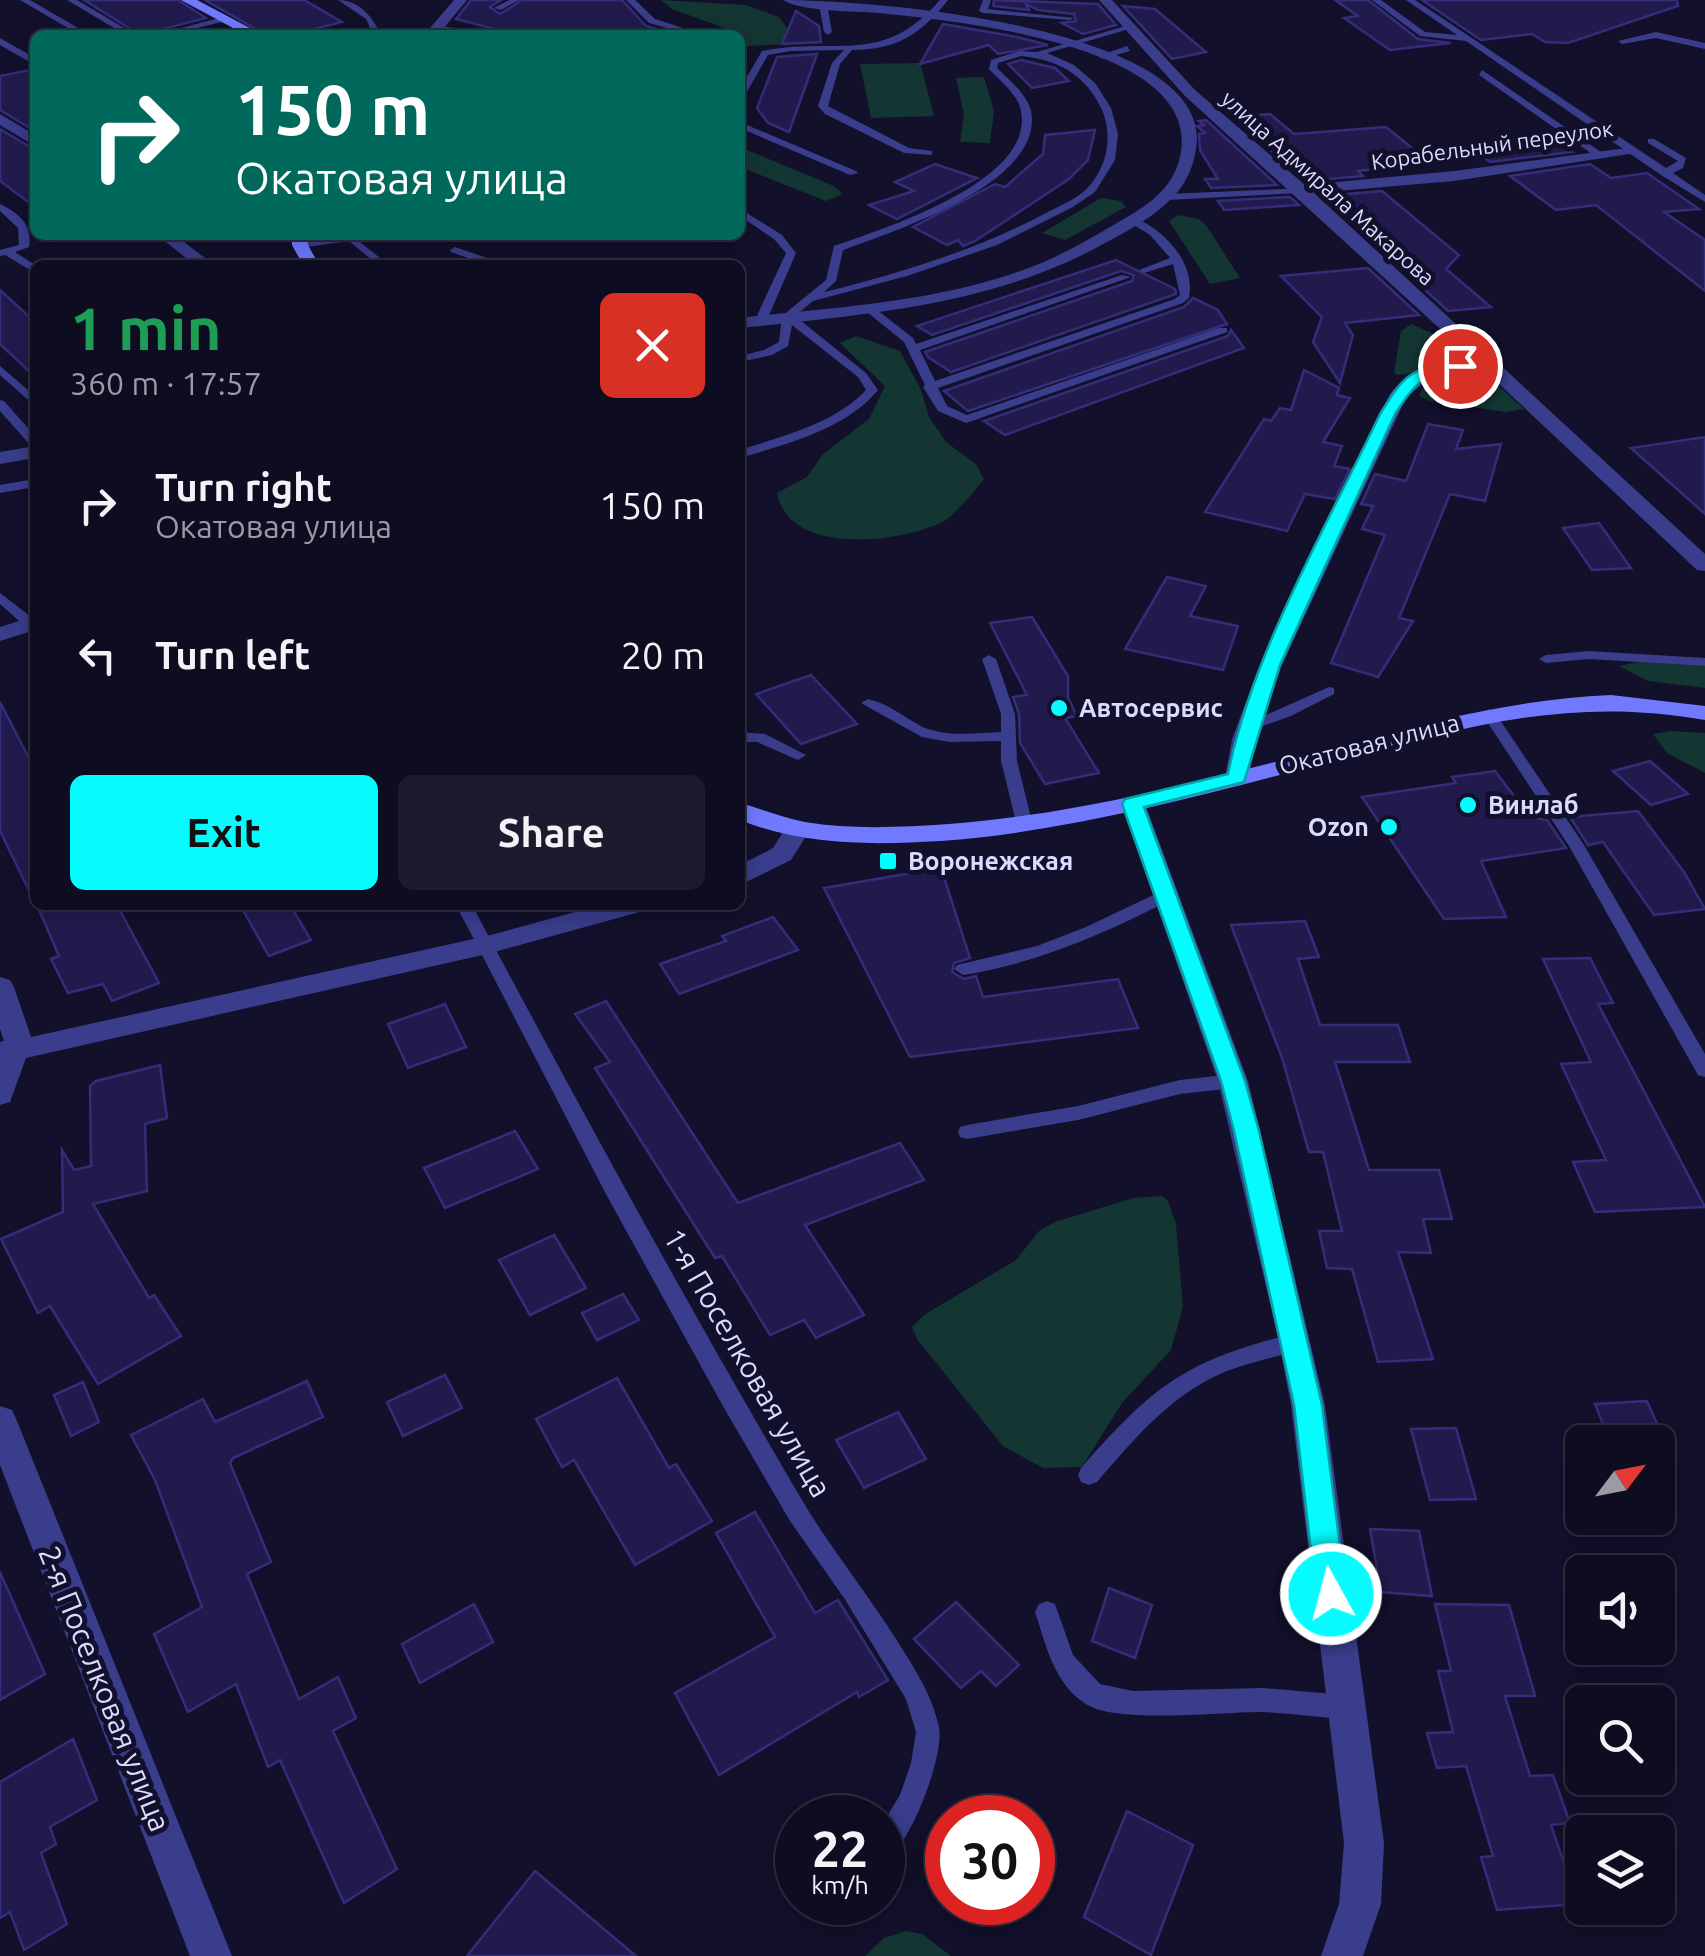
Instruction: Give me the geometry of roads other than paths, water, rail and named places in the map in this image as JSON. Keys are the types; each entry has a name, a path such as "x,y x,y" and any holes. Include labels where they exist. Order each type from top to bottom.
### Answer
{"main road":[{"path":"186,0 247,30"},
{"name":"Окатовая улица","path":"745,813 797,830 894,834 1025,826 1133,804 1489,714 1579,700 1618,699 1705,713"}],"street":[{"path":"436,30 461,0"},
{"path":"745,322 868,308 1014,279 1071,256 1167,197 1183,176 1189,150 1188,114 1182,94 1102,56 980,17 933,17 790,0"},
{"name":"улица Адмирала Макарова","path":"1105,0 1132,27 1182,94 1300,190 1703,561"},
{"path":"0,118 30,139"},
{"name":"Корабельный переулок","path":"1300,190 1454,176 1630,150"},
{"path":"172,240 199,260"},
{"path":"1237,778 1249,726 1270,665 1399,394 1408,382 1427,372 1484,362"},
{"path":"0,458 30,453"},
{"path":"2,632 30,625"},
{"path":"1133,804 1233,1081 1308,1405 1364,1843 1360,1904 1342,1956"},
{"path":"745,873 782,854 797,830"},
{"path":"9,1052 487,945 616,910"},
{"path":"0,1094 16,1028 1,990"},
{"name":"2-я Поселковая улица","path":"0,1421 211,1956"}],"lane":[{"path":"24,0 77,30"},
{"path":"71,0 123,30"},
{"path":"342,0 369,18 375,30"},
{"path":"498,8 515,0"},
{"path":"630,0 652,21 684,30"},
{"path":"745,88 764,53 877,47 933,17 944,0"},
{"path":"987,0 980,17 1070,18"},
{"path":"1376,0 1424,34 1468,39"},
{"path":"1410,0 1705,198"},
{"path":"827,4 824,10 828,32"},
{"path":"1386,8 1431,14"},
{"path":"177,30 224,18"},
{"path":"745,358 768,353 784,344 788,316 831,281 838,248 932,211 999,171 1025,139 1028,113 1011,86 993,69 994,62 1132,27"},
{"path":"1622,41 1656,36 1705,46"},
{"path":"0,41 30,59"},
{"path":"1102,56 1127,49"},
{"path":"848,51 836,63 823,106 908,151 929,153"},
{"path":"809,299 908,274 986,247 1094,188 1110,168 1116,145 1108,105 1076,72 1041,52"},
{"path":"1482,73 1598,154"},
{"path":"745,127 854,174"},
{"path":"1651,141 1682,160 1680,166 1664,173"},
{"path":"1167,197 1300,190"},
{"path":"0,207 30,228 24,247 3,252"},
{"path":"745,215 778,237 791,252 761,320"},
{"path":"929,387 1172,305 1185,296 1186,283 1176,260 1149,227 1134,220"},
{"path":"353,240 378,260"},
{"path":"455,250 484,260"},
{"path":"3,252 30,267"},
{"path":"1144,270 1176,260"},
{"path":"912,349 1126,277"},
{"path":"868,308 908,340 929,387 950,415 974,419 1223,330"},
{"path":"745,452 844,414 872,390 862,375 788,316"},
{"path":"0,369 30,397"},
{"path":"0,404 30,437"},
{"path":"0,489 30,487"},
{"path":"0,597 30,622"},
{"path":"1546,659 1589,655 1705,662"},
{"path":"989,658 1008,714 1006,736 1025,826"},
{"path":"1249,726 1286,713 1329,690"},
{"path":"868,703 881,705 915,729 937,736 1006,736"},
{"path":"1489,714 1576,845 1705,1070"},
{"path":"745,737 760,736 798,756"},
{"path":"963,970 1054,950 1166,896"},
{"name":"1-я Поселковая улица","path":"467,910 614,1191 732,1400 798,1514 918,1694 928,1732 924,1763 905,1810"},
{"path":"967,1132 1078,1112 1180,1087 1233,1081"},
{"path":"1089,1476 1154,1404 1182,1383 1212,1367 1296,1342"},
{"path":"1048,1612 1063,1662 1093,1695 1133,1703 1263,1700 1344,1707"}],"place":[{"name":"Автосервис","path":"1059,708"},
{"name":"Винлаб","path":"1468,805"},
{"name":"Ozon","path":"1389,827"},
{"name":"Воронежская","path":"888,861"}]}
